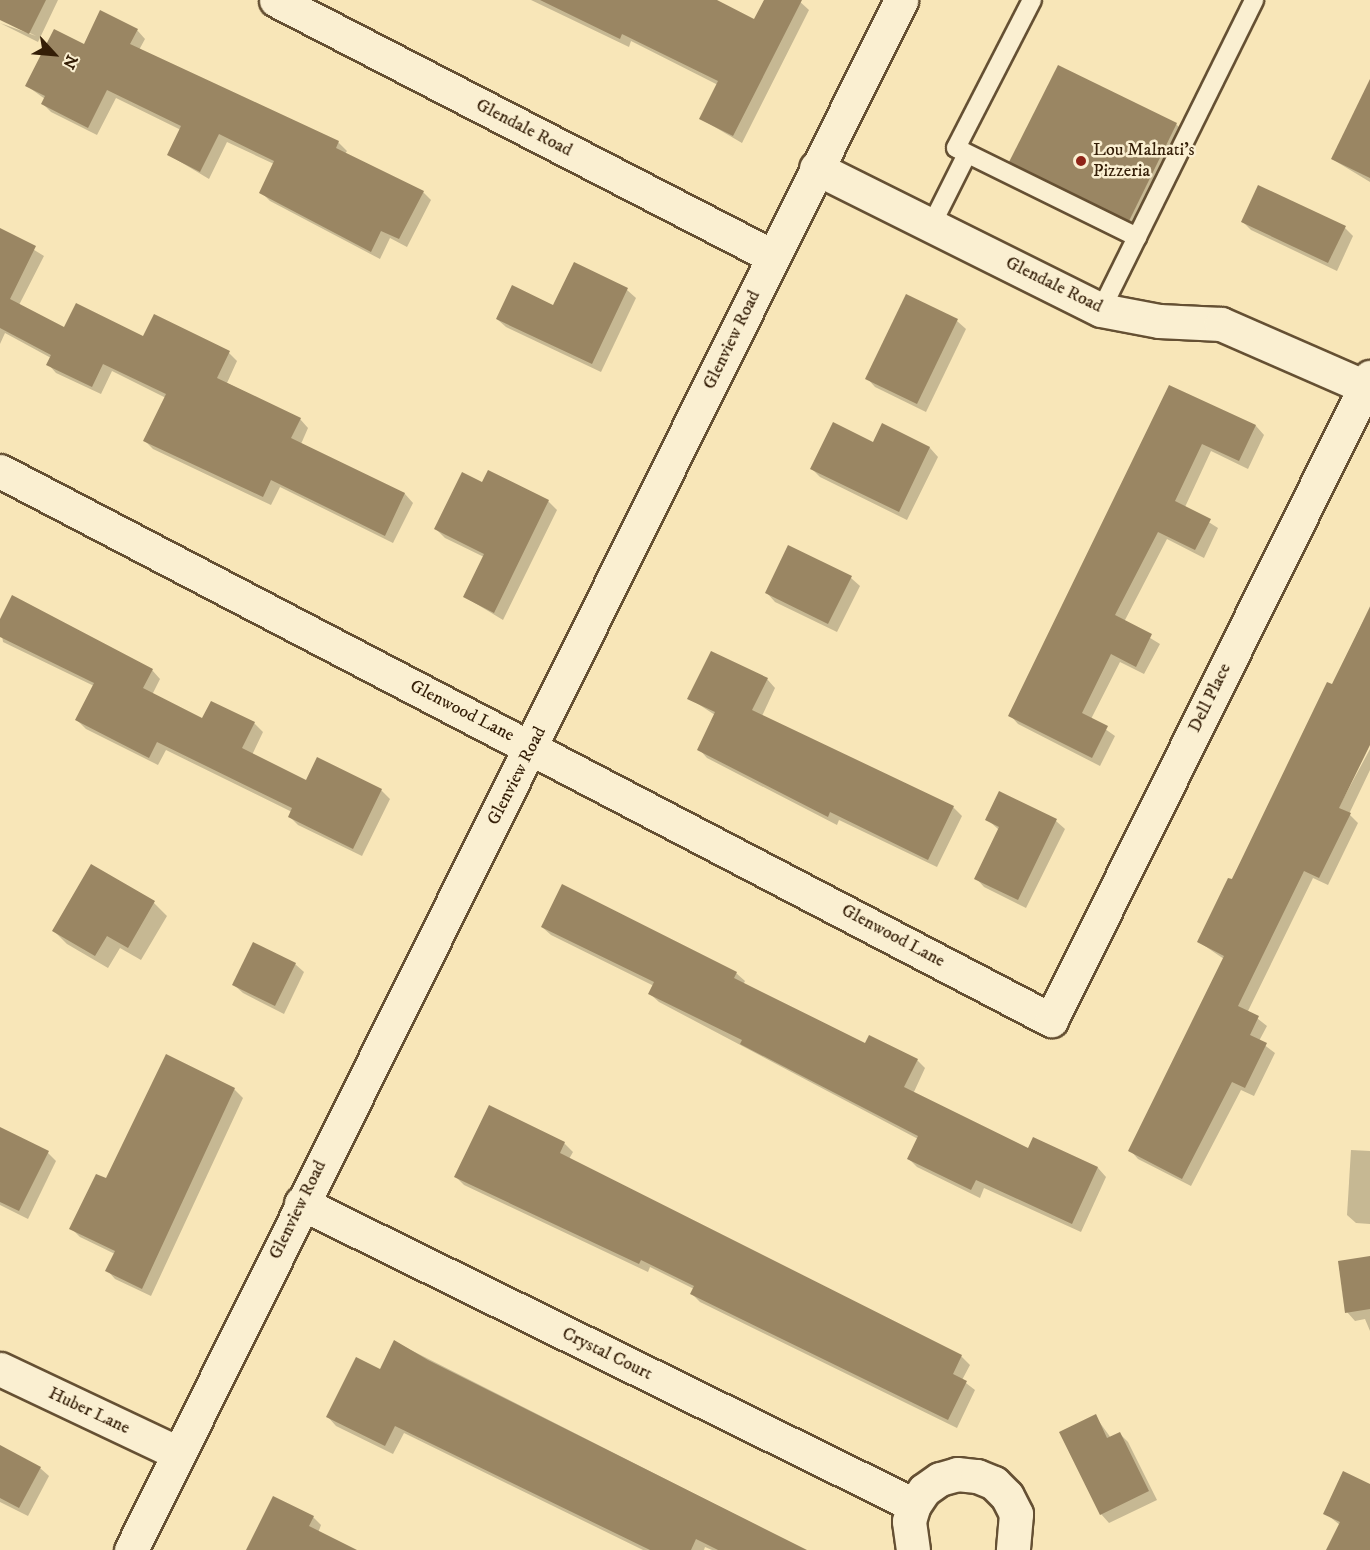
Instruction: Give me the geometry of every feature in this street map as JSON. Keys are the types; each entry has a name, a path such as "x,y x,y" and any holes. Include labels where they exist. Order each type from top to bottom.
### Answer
{"street":[{"name":"Glendale Road","path":"276,0 772,256"},
{"name":"Glenview Road","path":"131,1550 301,1203 532,747 772,256 901,0"},
{"name":"Glendale Road","path":"816,168 1101,310 1159,321 1221,324 1368,384"},
{"name":"Dell Place","path":"1051,1020 1368,384"},
{"name":"Glenwood Lane","path":"0,471 1051,1020"},
{"name":"Crystal Court","path":"301,1203 914,1505"},
{"name":"Huber Lane","path":"0,1369 178,1453"},
{"path":"913,1550 909,1521 914,1505 924,1490 940,1479 957,1474 976,1476 1007,1496 1016,1514 1013,1550"}],"lane":[{"path":"1032,0 956,148 1137,237"},
{"path":"1101,310 1254,0"},
{"path":"932,224 967,154"}],"building":[{"path":"0,0 46,0 29,34 0,20"},
{"path":"540,0 717,0 754,19 764,0 802,0 733,136 699,119 718,81 622,34 620,39"},
{"path":"100,10 138,29 130,44 339,141 336,148 424,191 399,239 381,231 371,252 259,193 274,161 219,134 200,172 167,155 181,126 107,90 88,128 41,104 45,96 25,86 54,29 84,44"},
{"path":"1058,65 1177,123 1129,221 1009,162"},
{"path":"1370,79 1370,178 1331,159"},
{"path":"1258,185 1346,226 1328,263 1241,222"},
{"path":"0,228 36,246 10,299 64,327 76,303 143,336 154,314 230,351 217,378 301,418 291,438 405,493 385,536 271,480 263,497 143,441 166,394 103,364 92,387 46,365 51,355 0,328"},
{"path":"574,262 628,288 592,364 496,319 512,285 553,305"},
{"path":"906,294 958,319 917,404 865,379"},
{"path":"1169,385 1256,425 1239,461 1202,444 1175,501 1211,519 1195,550 1158,532 1115,615 1152,634 1136,667 1111,654 1082,713 1108,726 1092,758 1008,716"},
{"path":"833,422 873,442 882,423 930,447 899,512 810,469"},
{"path":"488,470 549,500 494,613 463,597 484,554 434,529 462,472 482,482"},
{"path":"788,545 852,576 828,624 765,593"},
{"path":"12,595 153,669 143,688 202,718 211,701 255,722 242,748 306,780 317,757 382,789 353,849 288,817 292,808 157,742 149,758 75,720 94,683 0,637 0,619"},
{"path":"1370,607 1370,745 1339,808 1351,813 1319,878 1304,871 1238,1006 1259,1016 1250,1035 1267,1043 1245,1088 1232,1082 1182,1179 1128,1151 1224,956 1197,942 1228,878 1232,879 1327,682 1332,684"},
{"path":"711,651 768,678 752,710 954,806 928,860 830,812 828,817 697,750 715,712 687,699"},
{"path":"999,791 1057,819 1018,900 974,879 999,827 985,820"},
{"path":"91,864 155,901 128,948 107,936 95,956 52,931"},
{"path":"562,884 737,972 734,978 865,1043 869,1035 918,1059 904,1087 1028,1148 1033,1137 1098,1167 1072,1224 976,1180 971,1190 907,1159 918,1136 740,1044 742,1040 648,994 654,982 541,927"},
{"path":"253,942 296,963 275,1006 232,985"},
{"path":"166,1054 235,1088 142,1289 105,1271 115,1251 69,1229 96,1174 106,1178"},
{"path":"489,1105 565,1142 560,1153 962,1355 953,1374 967,1381 948,1420 690,1294 694,1286 641,1260 639,1264 454,1177"},
{"path":"0,1127 49,1151 19,1211 0,1202"},
{"path":"1370,1256 1370,1309 1345,1313 1338,1261"},
{"path":"394,1340 428,1360 807,1550 718,1550 696,1539 691,1550 650,1550 395,1426 385,1446 326,1417 356,1357 380,1369"},
{"path":"1096,1414 1107,1438 1120,1432 1149,1491 1100,1515 1059,1432"},
{"path":"0,1445 41,1467 19,1508 0,1498"},
{"path":"1343,1471 1370,1484 1370,1550 1326,1550 1340,1522 1323,1514"},
{"path":"273,1496 314,1516 309,1526 357,1550 246,1550"}],"place":[{"name":"Lou Malnati's Pizzeria","path":"1081,161"}]}
